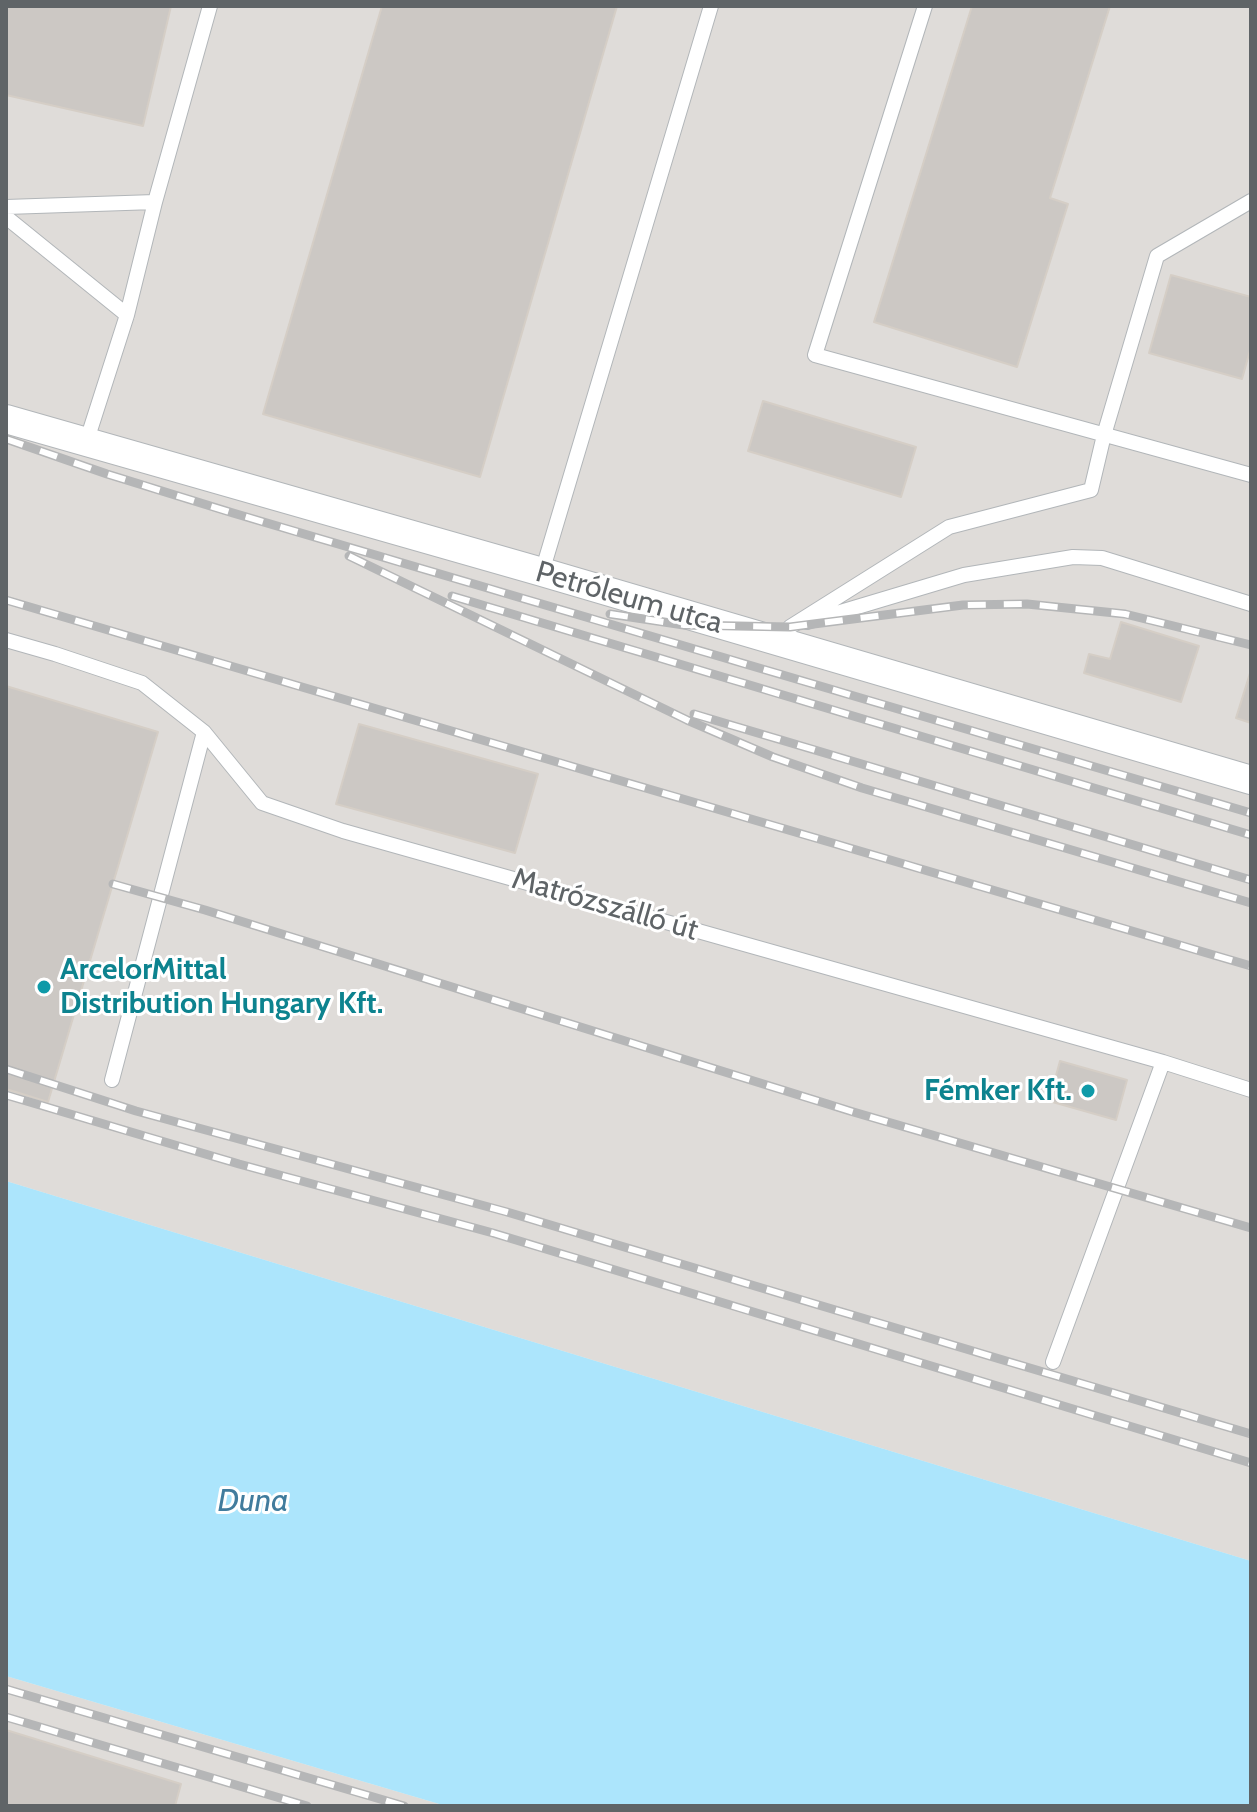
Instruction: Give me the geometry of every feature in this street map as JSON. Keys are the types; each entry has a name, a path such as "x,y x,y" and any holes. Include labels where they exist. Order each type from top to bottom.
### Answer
{"street":[{"name":"Petróleum utca","path":"6,419 542,572 777,632 1251,780"}],"lane":[{"path":"86,443 127,315 210,6"},
{"path":"542,572 711,6"},
{"path":"925,6 815,355 1251,475"},
{"path":"777,632 949,527 1091,490 1104,435 1157,256 1251,201"},
{"path":"6,207 155,202"},
{"path":"6,217 127,315"},
{"path":"777,632 964,575 1073,557 1102,558 1251,604"},
{"name":"Matrózszálló út","path":"6,640 142,683 204,732 262,803 358,835 1163,1062 1251,1090"},
{"path":"112,1080 204,732"},
{"path":"1053,1362 1163,1062"}],"shaded area":[{"path":"6,6 1251,6 1251,1561 6,1181"},
{"path":"6,1676 446,1806 6,1806"}],"water":[{"name":"Duna","path":"6,1181 1251,1561 1251,1806 446,1806 6,1676"}],"building":[{"path":"6,6 171,6 143,126 6,95"},
{"path":"382,6 617,6 480,477 263,414"},
{"path":"972,6 1110,6 1050,198 1068,204 1017,367 874,322"},
{"path":"1171,275 1251,297 1251,347 1242,379 1149,353"},
{"path":"763,401 916,447 901,497 748,451"},
{"path":"1121,622 1199,646 1181,702 1084,673 1089,654 1110,659"},
{"path":"1251,670 1251,723 1236,718"},
{"name":"ArcelorMittal Distribution Hungary Kft.","path":"6,686 158,732 48,1102 6,1089"},
{"path":"359,724 538,774 515,853 336,804"},
{"name":"Fémker Kft.","path":"1060,1061 1127,1080 1116,1120 1049,1101"},
{"path":"6,1730 181,1784 175,1806 6,1806"}],"railway":[{"path":"6,439 233,513 1251,813"},
{"path":"349,556 687,720 773,757 862,788 1251,903"},
{"path":"452,596 1251,835"},
{"path":"6,600 1251,966"},
{"path":"610,614 684,625 790,627 963,605 1027,604 1125,614 1251,645"},
{"path":"694,714 1251,880"},
{"path":"113,884 850,1111 1251,1228"},
{"path":"6,1069 136,1111 507,1212 1251,1434"},
{"path":"6,1095 239,1164 493,1233 1251,1463"},
{"path":"6,1689 404,1806"},
{"path":"6,1717 307,1806"}],"place":[{"name":"ArcelorMittal Distribution Hungary Kft.","path":"44,987"},
{"name":"Fémker Kft.","path":"1088,1091"}]}
